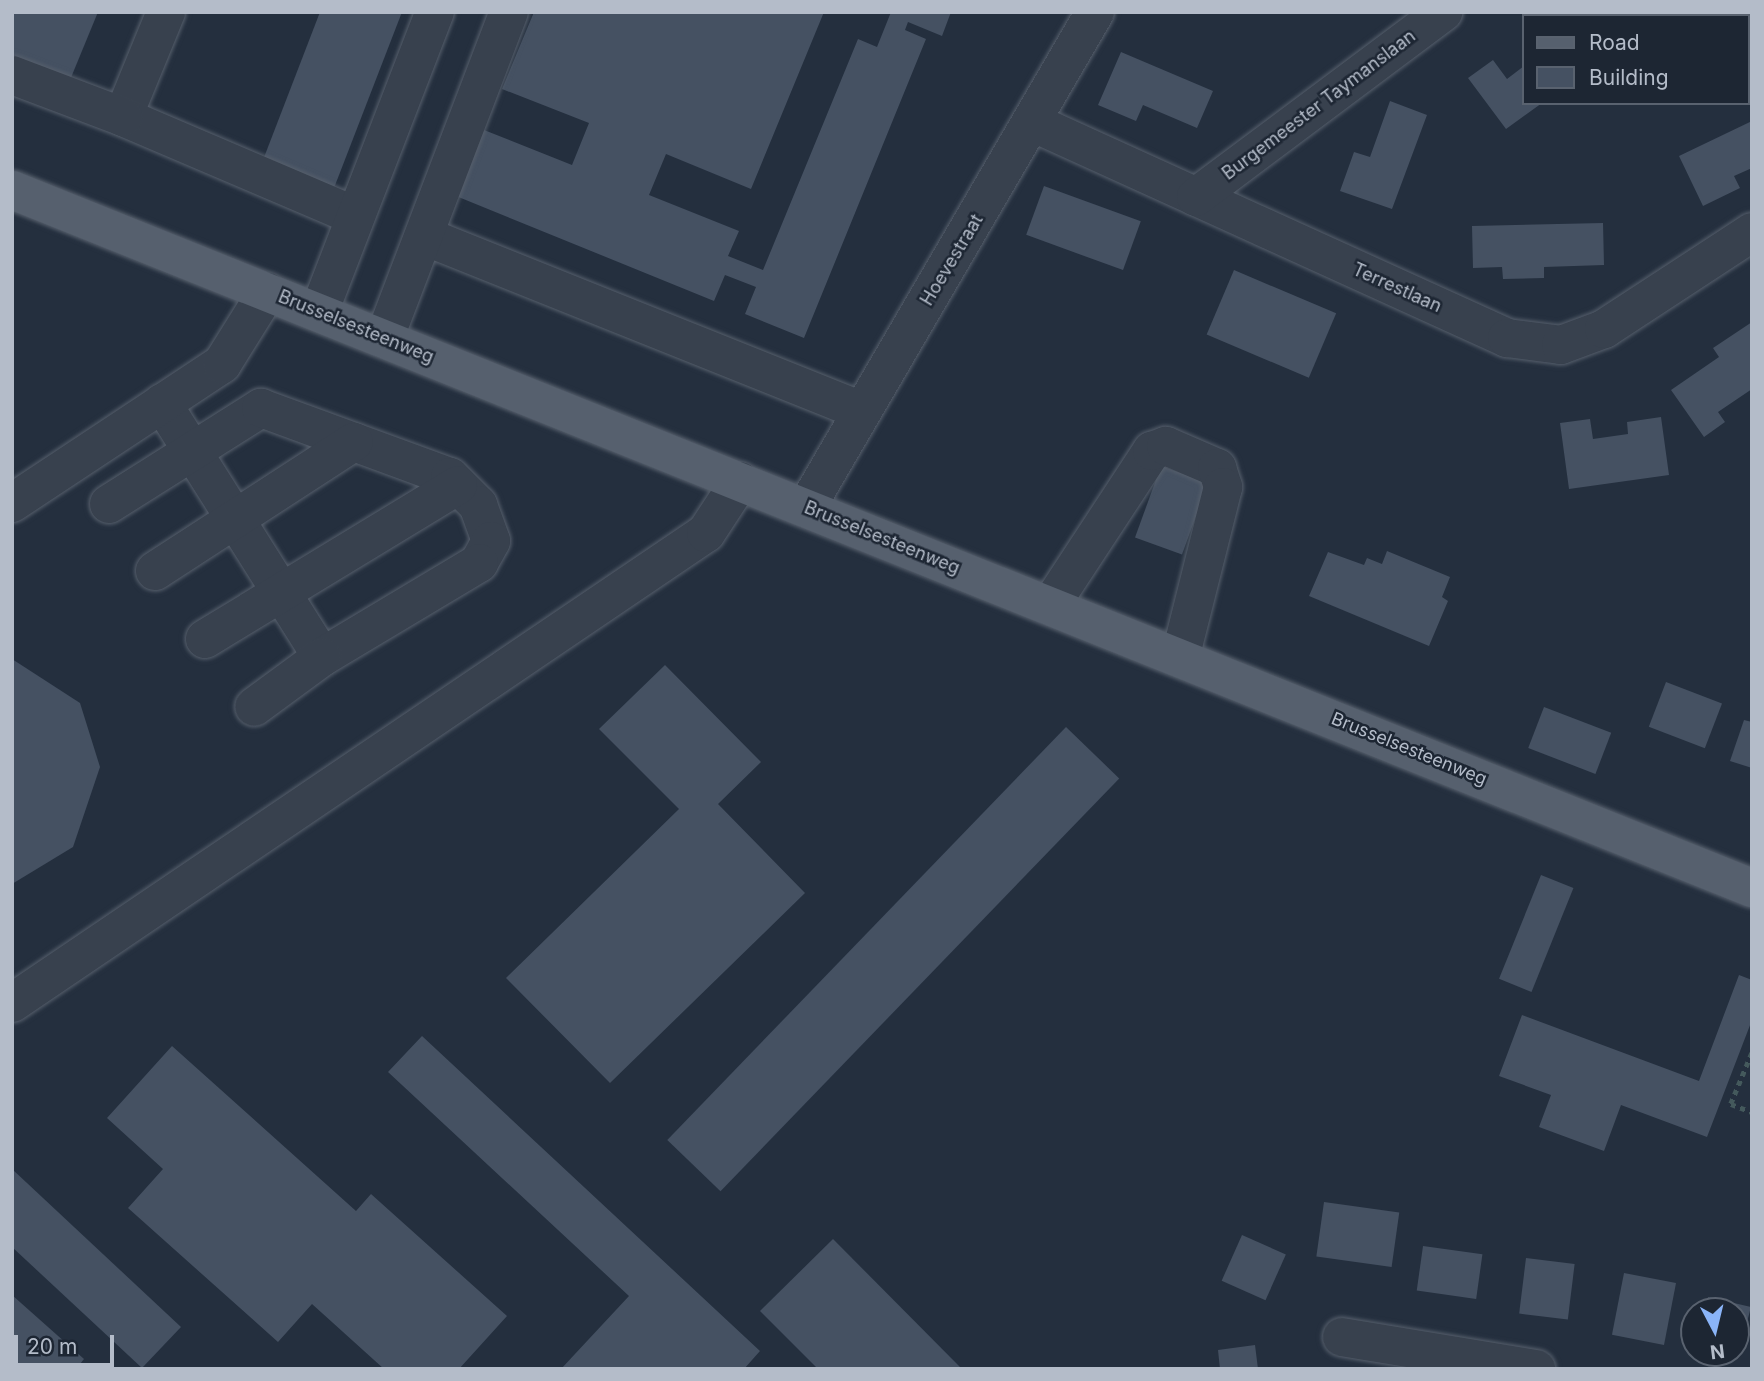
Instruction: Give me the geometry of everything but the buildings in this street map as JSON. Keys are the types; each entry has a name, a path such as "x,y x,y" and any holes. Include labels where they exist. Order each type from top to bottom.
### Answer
{"main road":[{"name":"Brusselsesteenweg","path":"12,190 1752,888"}],"street":[{"path":"123,117 166,12"},
{"path":"319,312 353,215 435,12"},
{"path":"384,339 509,12"},
{"name":"Hoevestraat","path":"806,508 861,411 1034,123 1095,12"},
{"name":"Burgemeester Taymanslaan","path":"1196,197 1443,12"},
{"path":"12,75 123,117 353,215"},
{"name":"Terrestlaan","path":"1034,123 1507,338 1561,345 1604,329 1752,232"},
{"path":"424,236 861,411"},
{"path":"12,503 222,364 267,292"},
{"path":"162,403 322,657"},
{"path":"109,504 261,408 354,442 458,485 478,505 491,541 479,564 322,657 254,707"},
{"path":"155,571 354,442"},
{"path":"1050,606 1152,451 1166,446 1217,468 1223,487 1180,658"},
{"path":"12,1003 706,533 740,481"},
{"path":"205,639 458,485"},
{"path":"1342,1337 1536,1369"}],"path":[{"path":"1752,1053 1731,1104 1752,1112"}]}
